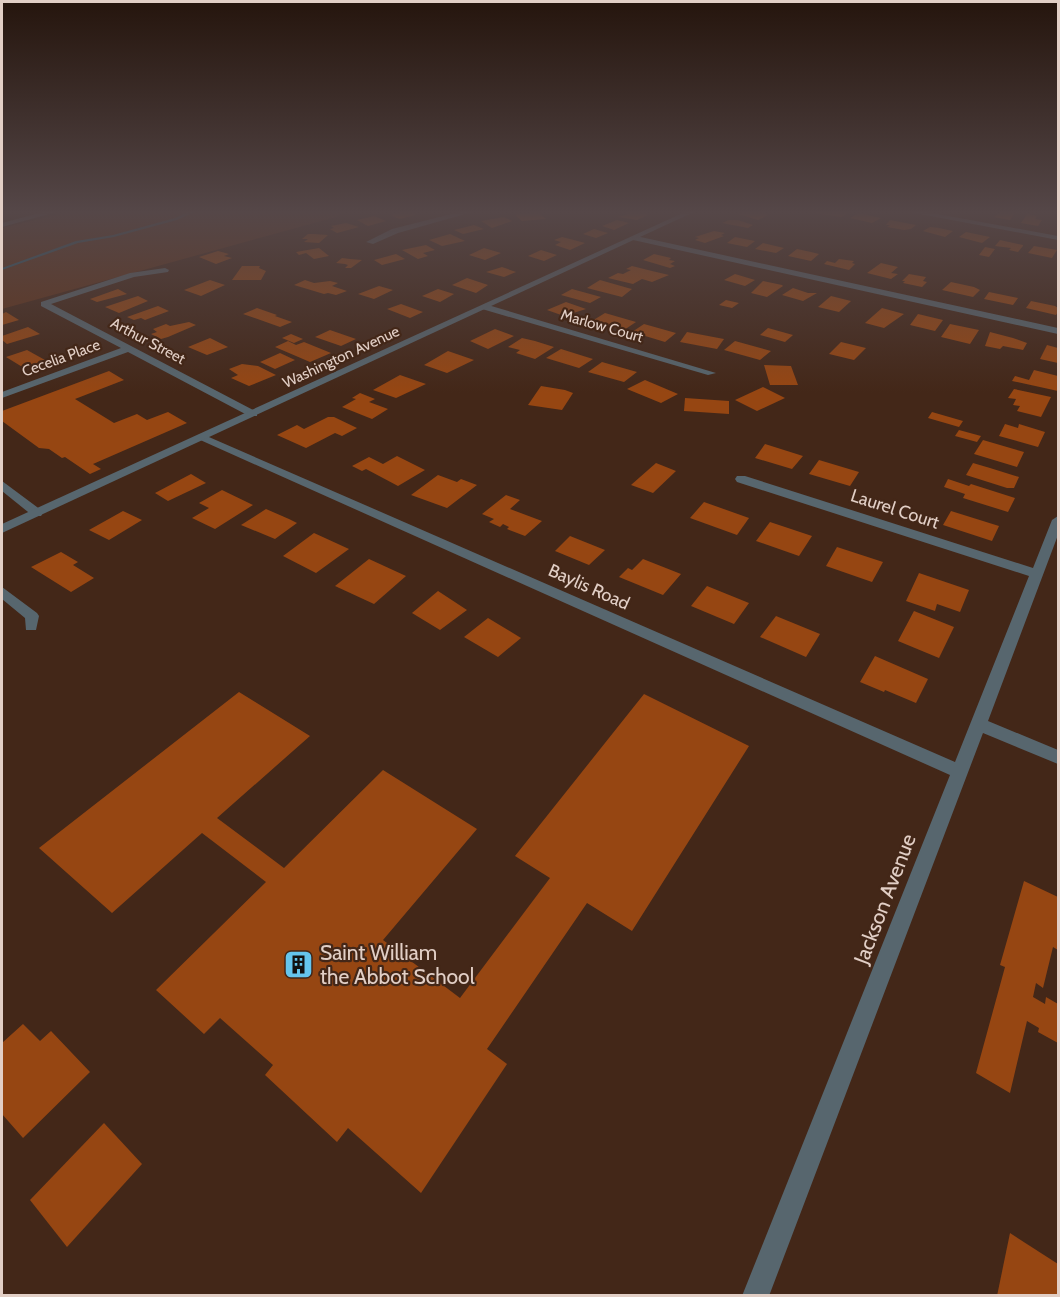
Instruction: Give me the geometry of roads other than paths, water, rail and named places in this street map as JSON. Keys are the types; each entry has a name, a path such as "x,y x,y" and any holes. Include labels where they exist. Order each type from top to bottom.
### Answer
{"street":[{"name":"Arthur Street","path":"155,272 133,275 44,304 253,414"},
{"name":"Washington Avenue","path":"2,530 563,272"},
{"path":"787,272 1059,332"},
{"name":"Marlow Court","path":"485,307 711,373"},
{"name":"Cecelia Place","path":"2,395 130,348"},
{"name":"Baylis Road","path":"202,437 960,772"},
{"name":"Laurel Court","path":"741,479 1037,574"},
{"path":"2,485 37,513"},
{"name":"Jackson Avenue","path":"755,1296 1059,520"},
{"path":"2,592 32,616 31,626"},
{"path":"978,724 1059,757"}],"place":[{"name":"Saint William the Abbot School","path":"299,965"}]}
